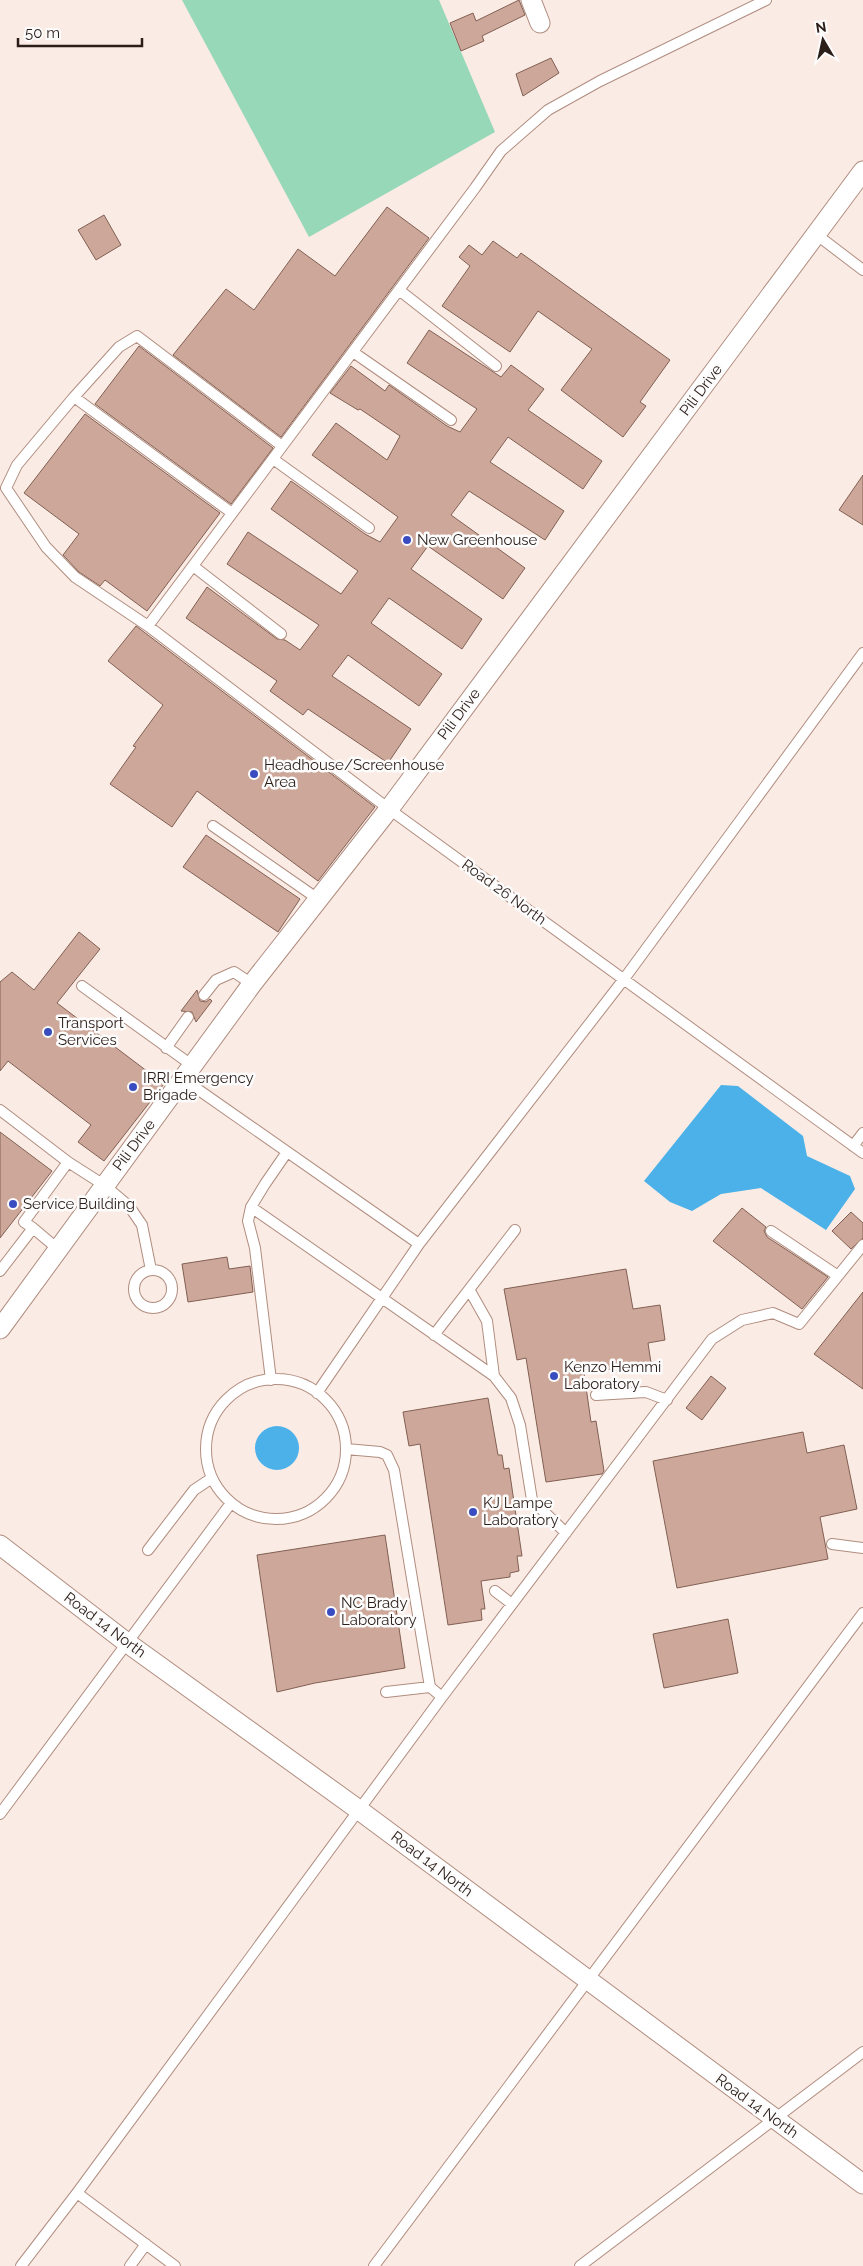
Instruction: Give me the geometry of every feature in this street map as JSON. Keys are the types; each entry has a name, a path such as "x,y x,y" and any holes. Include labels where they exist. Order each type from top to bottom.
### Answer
{"street":[{"path":"530,0 540,23"},
{"name":"Pili Drive","path":"0,1328 59,1250 104,1185 252,984 389,809 863,171"},
{"name":"Road 14 North","path":"0,1545 126,1642 359,1810 863,2184"}],"lane":[{"path":"148,626 501,150 548,110 600,81 766,0"},
{"path":"817,235 863,270"},
{"path":"399,290 496,366"},
{"path":"232,513 74,397 119,347 137,336 282,446"},
{"path":"353,352 450,420"},
{"name":"Road 26 North","path":"74,397 17,465 6,488 46,547 75,576 148,626 389,809 863,1153"},
{"path":"273,459 369,528"},
{"path":"194,566 281,634"},
{"path":"317,1393 419,1244 624,978 863,653"},
{"path":"213,826 318,899"},
{"path":"204,995 216,980 234,972 252,984"},
{"path":"82,986 166,1048 188,1072 287,1152 419,1244"},
{"path":"166,1048 188,1016"},
{"path":"0,1110 68,1162 104,1185 129,1206 142,1225 151,1270"},
{"path":"853,1146 863,1133"},
{"path":"271,1380 254,1248 248,1221 251,1208 287,1152"},
{"path":"59,1250 24,1222 68,1162"},
{"path":"251,1208 383,1297 494,1376 511,1398 520,1425 532,1500 566,1533"},
{"path":"0,1271 33,1228"},
{"path":"434,1335 470,1291 514,1230"},
{"path":"771,1231 838,1276"},
{"path":"21,2266 77,2193 442,1697 712,1339 742,1320 773,1313 799,1324 863,1245"},
{"path":"470,1291 487,1321 494,1376"},
{"path":"271,1380 287,1380 303,1385 317,1393 333,1408 343,1427 346,1448 343,1471 332,1491 316,1507 295,1517 273,1519 250,1515 231,1503 220,1492 212,1478 206,1457 207,1434 216,1414 230,1397 242,1389 249,1385 271,1380"},
{"path":"596,1395 646,1392 667,1400"},
{"path":"346,1448 380,1452 387,1455 394,1470 430,1687 442,1697"},
{"path":"148,1550 194,1490 212,1478"},
{"path":"0,1814 231,1503"},
{"path":"832,1544 863,1548"},
{"path":"495,1591 512,1604"},
{"path":"374,2266 863,1613"},
{"path":"386,1692 430,1687"},
{"path":"580,2266 863,2052"},
{"path":"77,2193 175,2266"},
{"path":"130,2266 146,2244"}],"green space":[{"path":"182,0 439,0 495,132 309,237"}],"water":[{"path":"721,1085 738,1086 803,1136 807,1156 850,1176 855,1189 826,1230 761,1188 721,1194 692,1211 670,1202 644,1181"},
{"path":"273,1426 281,1426 293,1432 299,1448 293,1464 281,1470 273,1470 261,1464 255,1452 255,1444 261,1432"}],"building":[{"path":"519,0 525,15 482,36 484,41 461,51 450,23 473,13 476,21"},
{"path":"551,58 559,73 523,96 516,74"},
{"path":"387,207 429,238 281,437 173,355 226,289 254,310 298,249 335,276"},
{"path":"104,215 121,245 96,260 78,230"},
{"path":"493,241 517,258 521,253 670,360 640,402 646,406 623,437 561,390 592,349 538,311 510,352 442,306 470,266 459,257 469,245 482,255"},
{"path":"429,330 501,377 511,365 544,389 528,410 602,461 583,489 508,437 490,462 564,511 545,540 469,491 451,515 525,568 503,599 428,546 411,569 482,619 462,649 389,598 371,623 442,674 419,706 348,655 332,676 411,729 388,763 308,709 303,715 270,691 277,681 186,618 207,587 277,639 285,640 300,650 319,625 227,564 248,532 341,594 358,571 271,509 291,481 365,534 380,542 398,517 312,455 336,423 387,460 400,436 360,409 358,410 330,393 351,366 385,391 389,385 447,426 460,432 477,409 407,363"},
{"path":"139,346 273,448 231,504 95,404"},
{"path":"85,414 220,513 147,611 105,580 100,586 79,572 63,555 79,534 24,493"},
{"path":"863,475 863,525 839,510"},
{"name":"Headhouse/Screenhouse Area","path":"136,626 375,807 318,881 197,791 172,827 110,784 136,747 133,746 163,705 108,661"},
{"path":"206,835 300,899 278,932 183,867"},
{"name":"Transport Services","path":"79,932 100,949 57,1003 164,1084 104,1161 78,1142 91,1125 8,1061 0,1071 0,982 12,972 34,990"},
{"path":"197,990 200,1001 206,1002 210,999 212,1001 196,1022 192,1012 181,1011"},
{"name":"Service Building","path":"0,1132 52,1171 0,1238"},
{"path":"742,1208 766,1227 764,1231 767,1237 828,1277 802,1309 713,1241"},
{"path":"851,1212 863,1223 863,1238 851,1249 832,1231"},
{"path":"227,1257 229,1269 250,1266 253,1292 188,1302 182,1264"},
{"name":"Kenzo Hemmi Laboratory","path":"626,1269 633,1309 660,1305 665,1340 648,1343 651,1363 584,1373 591,1422 596,1421 604,1471 602,1474 546,1482 526,1358 517,1360 504,1289"},
{"path":"863,1292 863,1389 814,1354"},
{"path":"711,1376 726,1388 702,1420 686,1408"},
{"name":"KJ Lampe Laboratory","path":"488,1398 498,1455 502,1455 504,1469 509,1468 522,1556 517,1556 519,1571 510,1573 510,1577 481,1581 485,1609 481,1609 482,1620 448,1625 420,1444 409,1446 403,1412"},
{"path":"803,1432 807,1453 844,1445 857,1509 820,1517 828,1559 677,1588 653,1461"},
{"name":"NC Brady Laboratory","path":"385,1535 405,1668 315,1683 277,1692 257,1555"},
{"path":"728,1619 738,1673 664,1688 653,1634"}],"place":[{"name":"New Greenhouse","path":"407,540"},
{"name":"Headhouse/Screenhouse Area","path":"254,774"},
{"name":"Transport Services","path":"48,1032"},
{"name":"IRRI Emergency Brigade","path":"133,1087"},
{"name":"Service Building","path":"13,1204"},
{"name":"Kenzo Hemmi Laboratory","path":"554,1376"},
{"name":"KJ Lampe Laboratory","path":"473,1512"},
{"name":"NC Brady Laboratory","path":"331,1612"}]}
